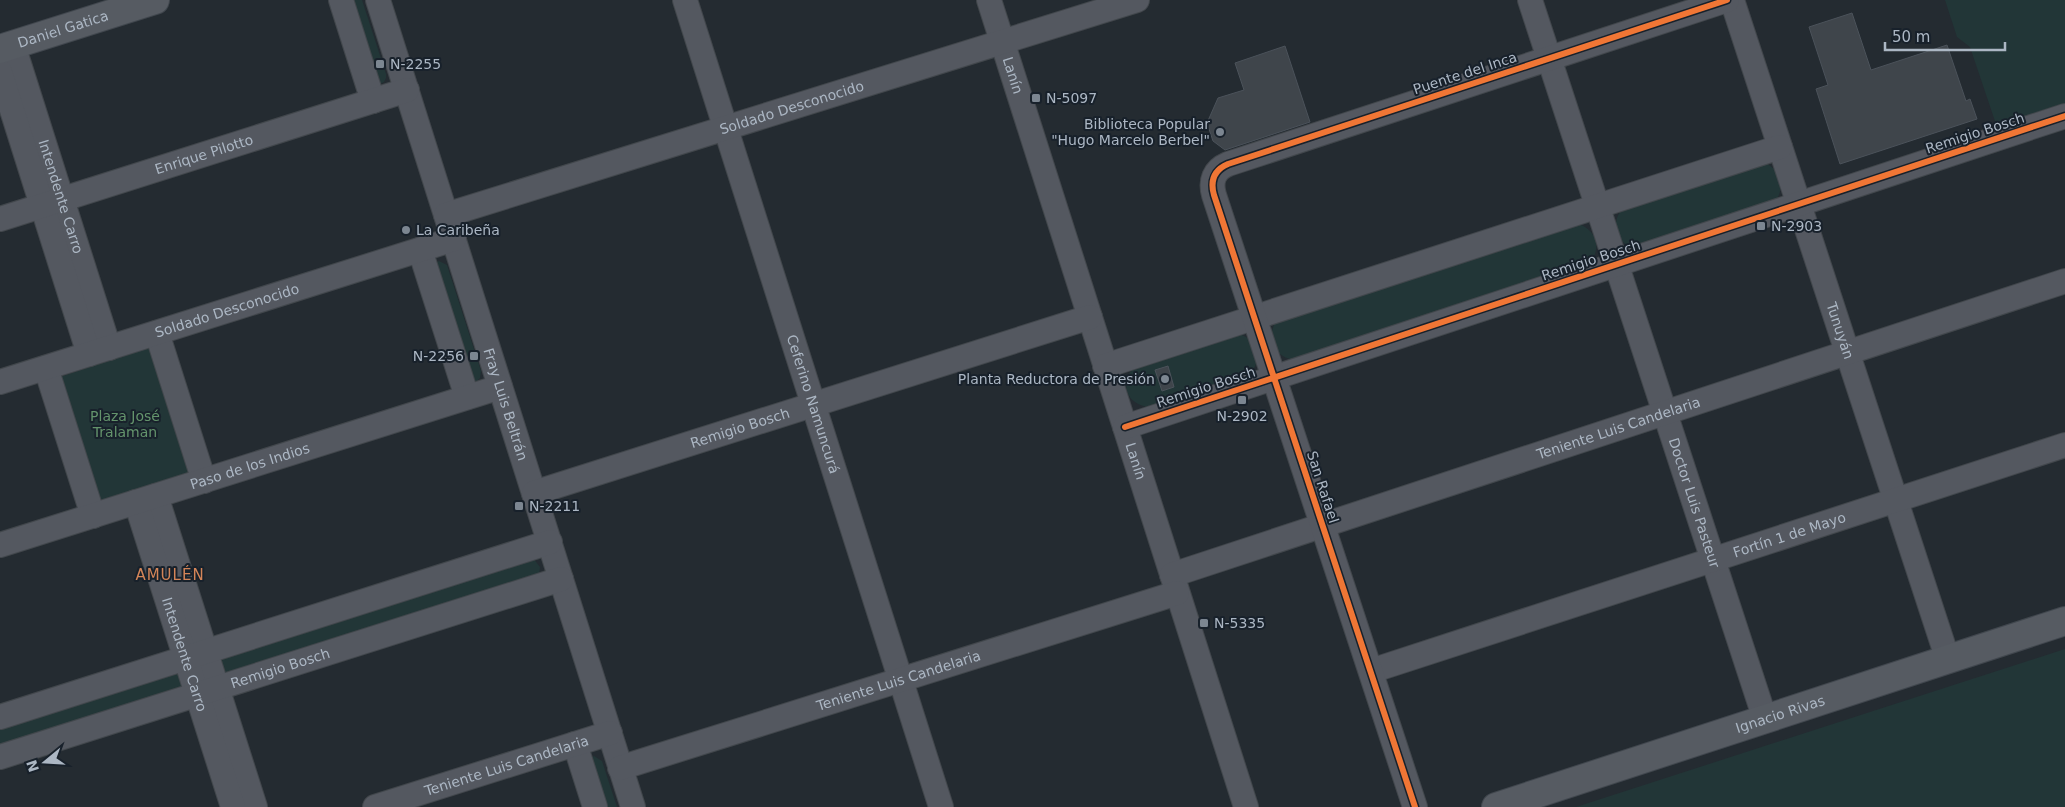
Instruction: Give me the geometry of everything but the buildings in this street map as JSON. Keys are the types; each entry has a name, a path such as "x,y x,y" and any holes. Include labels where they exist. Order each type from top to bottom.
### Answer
{"main road":[{"name":"Daniel Gatica","path":"7,47 104,8 155,0"},
{"name":"Ignacio Rivas","path":"1496,807 2065,621"}],"street":[{"path":"341,0 373,101"},
{"name":"Fray Luis Beltrán","path":"378,0 633,807"},
{"name":"Ceferino Namuncurá","path":"685,0 941,807"},
{"name":"Lanín","path":"989,0 1246,807"},
{"name":"Soldado Desconocido","path":"446,215 1137,0"},
{"name":"Doctor Luis Pasteur","path":"1530,0 1764,719"},
{"name":"Puente del Inca","path":"1214,175 1228,164 1727,0"},
{"name":"Tunuyán","path":"1732,0 1948,660"},
{"name":"Intendente Carro","path":"7,47 52,202 99,351"},
{"name":"Intendente Carro","path":"0,72 52,202"},
{"name":"Enrique Pilotto","path":"0,219 407,90"},
{"name":"Remigio Bosch","path":"1125,427 2065,116"},
{"path":"1105,366 1780,147"},
{"name":"San Rafael","path":"1214,175 1212,182 1214,195 1415,807"},
{"name":"Soldado Desconocido","path":"0,382 454,239"},
{"path":"420,250 467,398"},
{"name":"Teniente Luis Candelaria","path":"620,768 901,680 1175,584 1323,526 2065,282"},
{"name":"Remigio Bosch","path":"534,493 1090,317"},
{"path":"157,333 204,481"},
{"path":"46,368 93,516"},
{"name":"Paso de los Indios","path":"0,546 500,387"},
{"name":"Fortín 1 de Mayo","path":"1371,672 2065,445"},
{"name":"Intendente Carro","path":"146,499 207,691 232,807"},
{"path":"0,717 550,542"},
{"name":"Remigio Bosch","path":"0,757 561,579"},
{"name":"Intendente Carro","path":"207,691 255,807"},
{"name":"Teniente Luis Candelaria","path":"375,807 610,733"},
{"path":"575,744 594,807"}],"green space":[{"path":"347,0 362,0 386,74 384,82 380,84"},
{"path":"1945,0 2065,0 2065,108 1998,130 1970,47 1957,37"},
{"path":"1762,162 1774,169 1780,179 1780,191 1774,203 1633,248 1627,245 1618,235 1616,230 1617,217 1625,206"},
{"path":"1576,223 1593,234 1595,239 1596,251 1589,264 1296,360 1283,356 1274,347 1272,329 1275,323"},
{"path":"439,261 447,265 481,371 480,378 477,381 472,381 435,263"},
{"path":"1238,333 1252,340 1258,361 1251,373 1151,407 1142,406 1131,398 1127,392 1127,379 1136,365"},
{"name":"Plaza José Tralaman","path":"147,348 150,349 189,473 100,502 60,377"},
{"path":"533,558 540,567 539,575 231,675 223,673 219,658"},
{"path":"2065,649 2065,807 1576,807"},
{"path":"177,670 183,687 0,749 0,724"},
{"path":"594,756 602,761 617,807 601,807 590,759"}],"cycle path":[{"path":"1415,807 1214,195 1214,177 1219,169 1228,164 1727,0"},
{"path":"1125,427 2065,116"}],"place":[{"name":"N-2255","path":"380,64"},
{"name":"N-5097","path":"1036,98"},
{"name":"Biblioteca Popular \"Hugo Marcelo Berbel\"","path":"1220,132"},
{"name":"N-2903","path":"1761,226"},
{"name":"La Caribeña","path":"406,230"},
{"name":"N-2256","path":"474,356"},
{"name":"Planta Reductora de Presión","path":"1165,379"},
{"name":"N-2902","path":"1242,400"},
{"name":"N-2211","path":"519,506"},
{"name":"N-5335","path":"1204,623"}],"district":[{"name":"AMULÉN","path":"170,575"}]}
